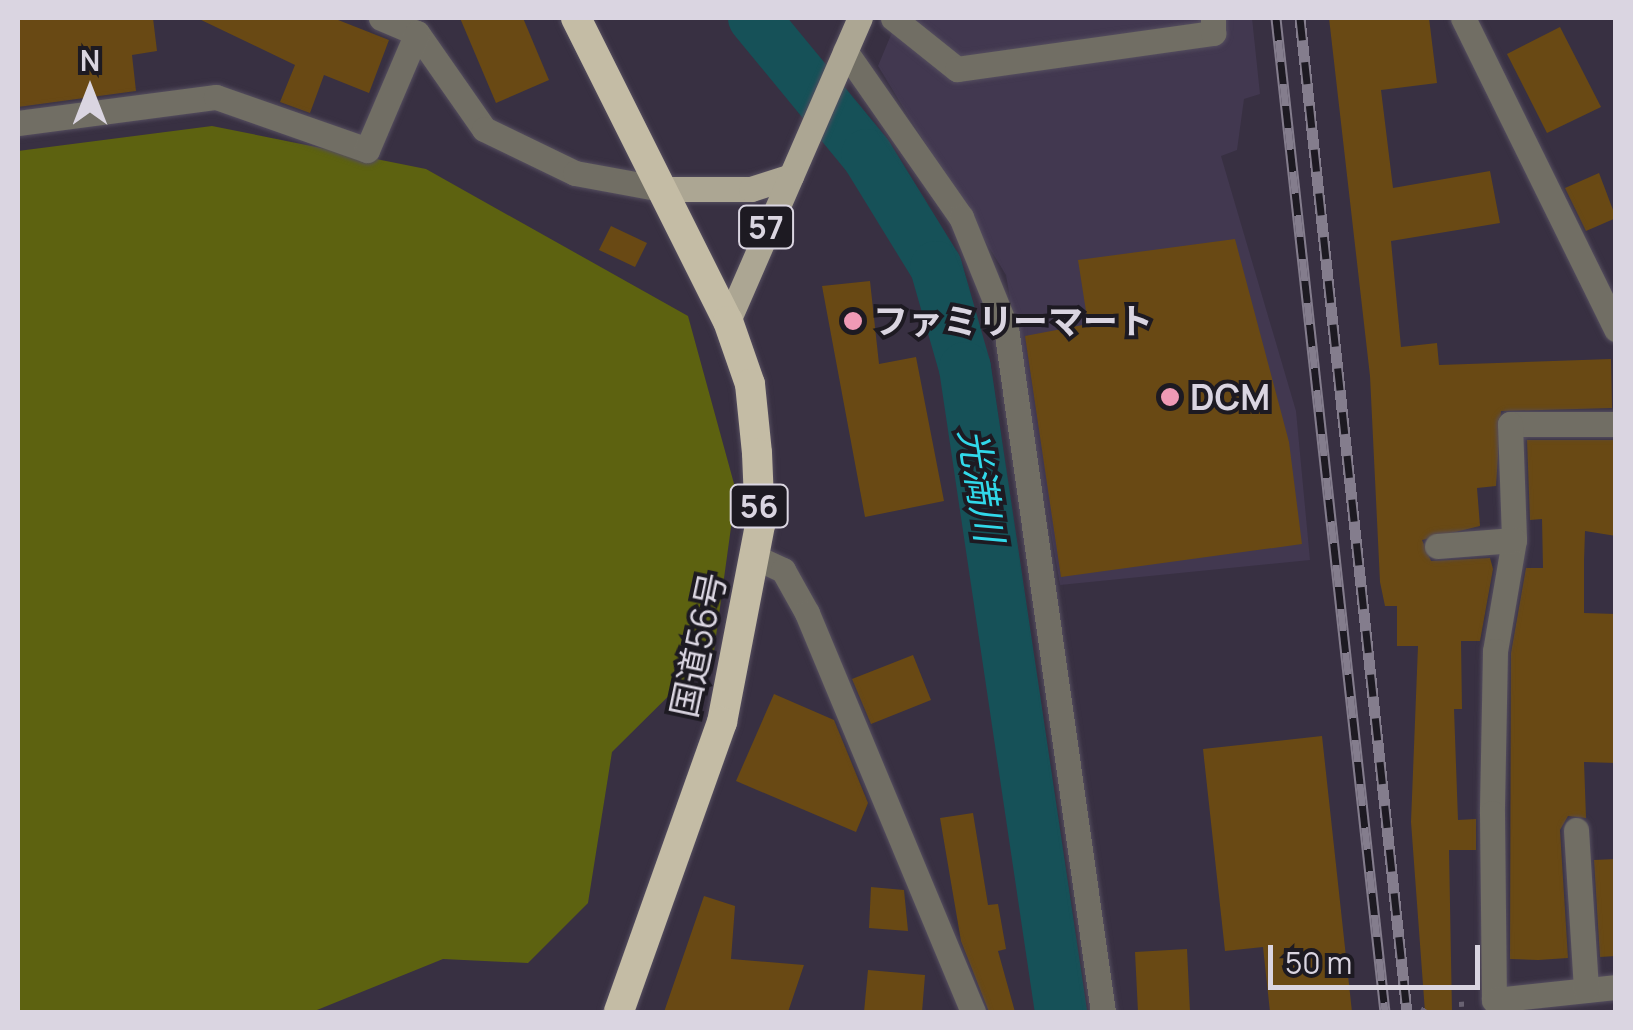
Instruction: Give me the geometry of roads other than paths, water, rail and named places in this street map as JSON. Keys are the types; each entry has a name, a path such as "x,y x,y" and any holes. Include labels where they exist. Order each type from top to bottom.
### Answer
{"highway":[{"name":"国道56号","path":"576,18 728,321 750,384 755,557 722,722 619,1012"}],"main road":[{"name":"57","path":"728,321 860,18"},
{"name":"57","path":"662,189 751,189 791,176"}],"street":[{"path":"382,18 417,34 484,129 575,173 662,189"},
{"path":"894,18 958,70 1213,34 1213,18"},
{"path":"1469,22 1616,328"},
{"path":"18,123 216,97 368,150 417,34"},
{"path":"843,58 960,217 1006,328 1102,1012"},
{"path":"1616,424 1510,424 1514,540 1495,651 1494,1000 1616,987"},
{"path":"1437,546 1514,540"},
{"path":"755,557 783,570 806,613 974,1012"},
{"path":"1576,830 1586,990"}],"waterway":[{"name":"光満川","path":"754,18 867,155 936,267 965,368 1061,1012"}],"railway":[{"path":"1276,18 1385,1012"},
{"path":"1300,18 1407,1012"}],"place":[{"name":"ファミリーマート","path":"853,321"},
{"name":"DCM","path":"1170,397"}]}
